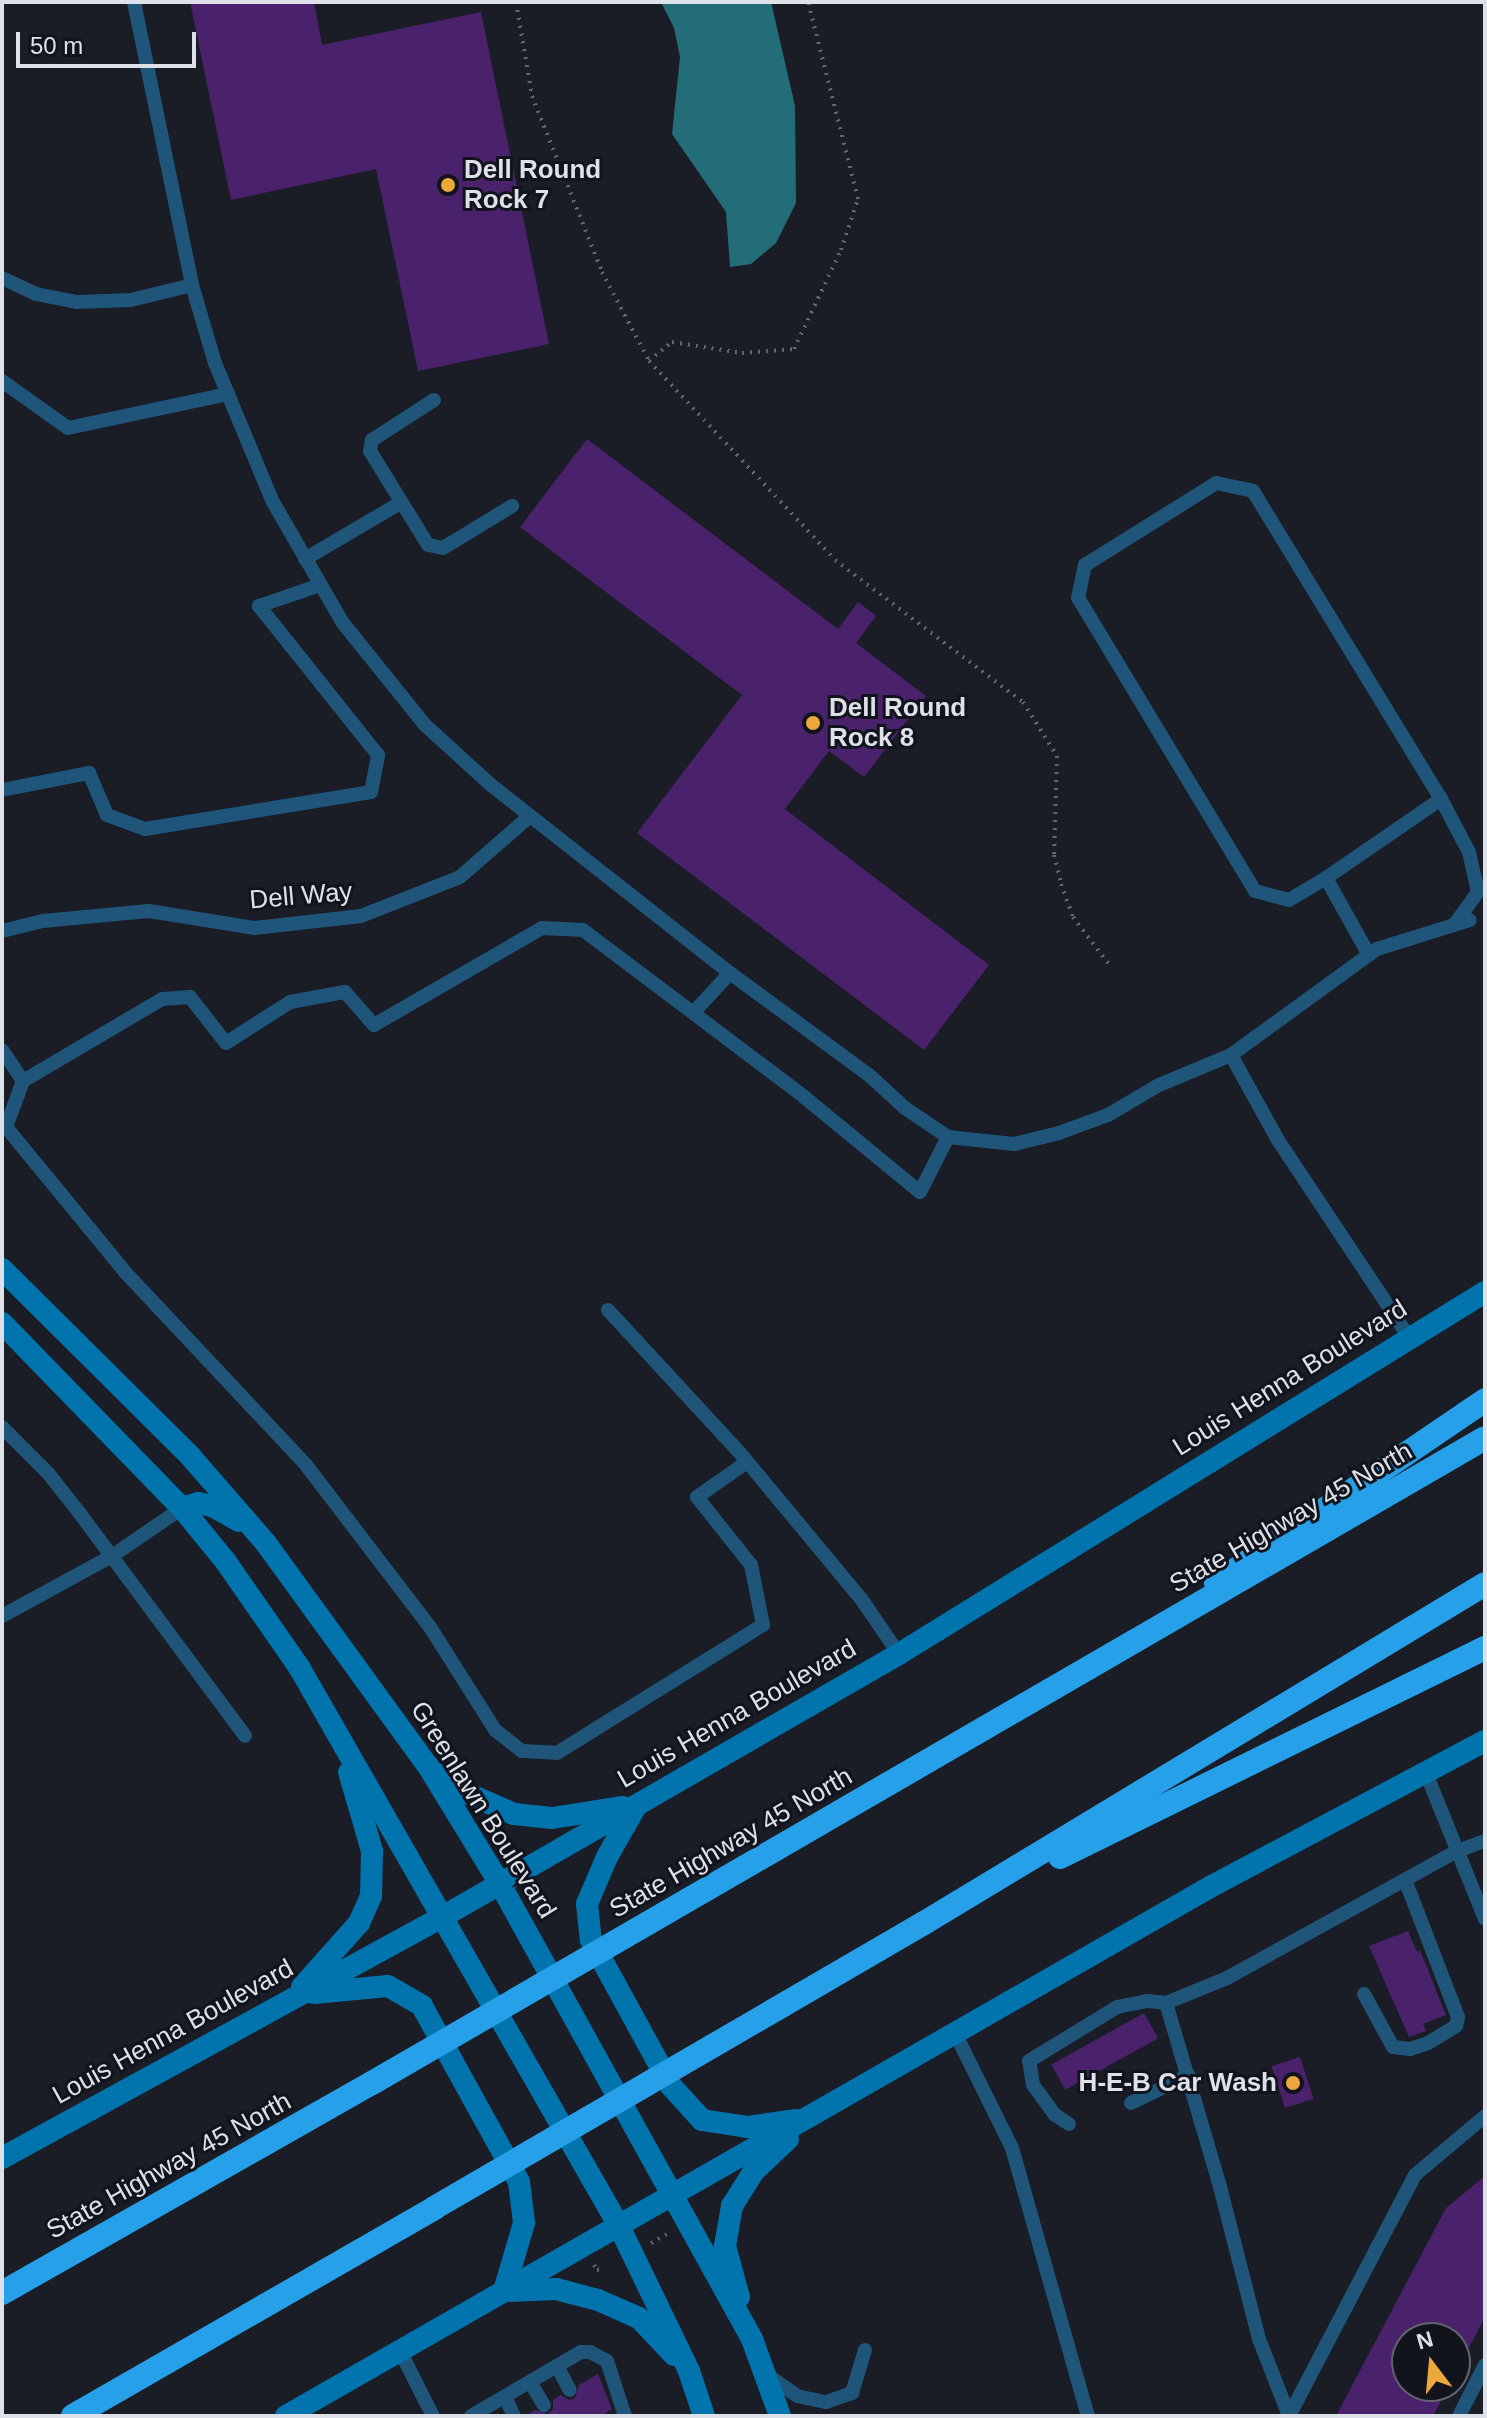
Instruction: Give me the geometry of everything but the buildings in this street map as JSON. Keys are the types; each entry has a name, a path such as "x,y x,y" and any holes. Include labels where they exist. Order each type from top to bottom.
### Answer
{"highway":[{"path":"1097,1664 1485,1400"},
{"name":"State Highway 45 North","path":"2,2293 372,2083 1485,1438"},
{"path":"73,2416 924,1923 1485,1584"},
{"path":"924,1923 1485,1648"}],"main road":[{"name":"Greenlawn Boulevard","path":"2,1269 191,1457 265,1542 428,1766 500,1884 752,2339 780,2416"},
{"name":"Louis Henna Boulevard","path":"2,2158 444,1916 899,1654 1485,1292"},
{"path":"2,1323 182,1508 265,1616 299,1667 340,1744 444,1916 619,2226 689,2371 704,2416"},
{"path":"182,1508 198,1503 221,1509 265,1542"},
{"path":"286,2416 673,2196 954,2031 1210,1887 1485,1741"},
{"path":"294,1997 359,1923 371,1896 372,1851 340,1744"},
{"path":"428,1766 455,1788 514,1814 552,1818 636,1805"},
{"path":"636,1805 607,1857 587,1904 591,1940 671,2086 702,2120 748,2127 808,2118"},
{"path":"294,1997 347,1988 388,1986 422,2006 519,2182 524,2223 504,2291"},
{"path":"752,2339 725,2246 732,2206 753,2172 808,2118"},
{"path":"504,2291 556,2289 598,2300 639,2318 689,2371"}],"lane":[{"path":"134,2 192,285 228,394 273,502 343,623 425,725 530,816 730,973 869,1075 905,1108 948,1137 1014,1144 1059,1133 1108,1115 1159,1085 1231,1055 1369,955 1462,922 1478,892 1469,852 1441,799 1253,491 1216,483 1085,565 1078,598 1255,891 1289,900 1441,799"},
{"path":"2,278 36,294 77,302 131,300 192,285"},
{"path":"2,381 68,428 228,394"},
{"path":"434,400 372,440 370,451 428,545 443,548 512,506"},
{"path":"305,559 400,503"},
{"path":"2,790 89,773 107,815 145,829 371,792 378,755 259,606 320,585"},
{"name":"Dell Way","path":"2,931 43,921 149,911 254,928 361,916 460,877 530,816"},
{"path":"1326,878 1369,955"},
{"path":"747,1462 697,1497 751,1565 763,1625 557,1753 522,1751 495,1730 430,1627 306,1465 125,1272 6,1127 23,1081 162,999 190,997 226,1043 290,1002 345,992 374,1025 542,928 583,930 694,1012 920,1192 948,1137"},
{"path":"694,1012 730,973"},
{"path":"2,1050 23,1081"},
{"path":"1231,1055 1278,1140 1409,1337"},
{"path":"608,1310 747,1462 862,1600 899,1654"},
{"path":"2,1427 48,1473 245,1736"},
{"path":"2,1616 112,1556 182,1508"},
{"path":"1426,1773 1485,1919"},
{"path":"1069,2124 1055,2115 1033,2085 1029,2061 1117,2007 1148,2001 1166,2003 1227,1978 1457,1851 1485,1841"},
{"path":"1364,1994 1393,2047 1410,2049 1428,2043 1456,2026 1458,2017 1405,1880"},
{"path":"1166,2003 1189,2075 1259,2339 1289,2416 1415,2175 1485,2116"},
{"path":"954,2031 1012,2148 1088,2416"},
{"path":"1131,2103 1189,2075"},
{"path":"764,2373 797,2396 826,2402 852,2393 865,2350"},
{"path":"400,2351 433,2416"},
{"path":"476,2415 581,2352 601,2355 607,2361 625,2416"},
{"path":"1459,2416 1485,2365"},
{"path":"557,2366 570,2390"},
{"path":"530,2382 544,2405"},
{"path":"505,2397 514,2416"}],"path":[{"path":"516,2 532,96 602,272 649,361 835,560 1023,702 1057,756 1054,855 1061,884 1073,917 1111,967"},
{"path":"649,361 672,342 742,353 794,349 841,250 858,199 808,2"},
{"path":"649,2244 667,2234"},
{"path":"594,2265 597,2270 605,2269"}],"water":[{"path":"661,2 771,2 795,106 796,203 776,243 751,264 730,267 726,212 672,134 680,57 674,28"}],"place":[{"name":"Dell Round Rock 7","path":"448,185"},
{"name":"Dell Round Rock 8","path":"813,723"},
{"name":"H-E-B Car Wash","path":"1293,2083"}]}
